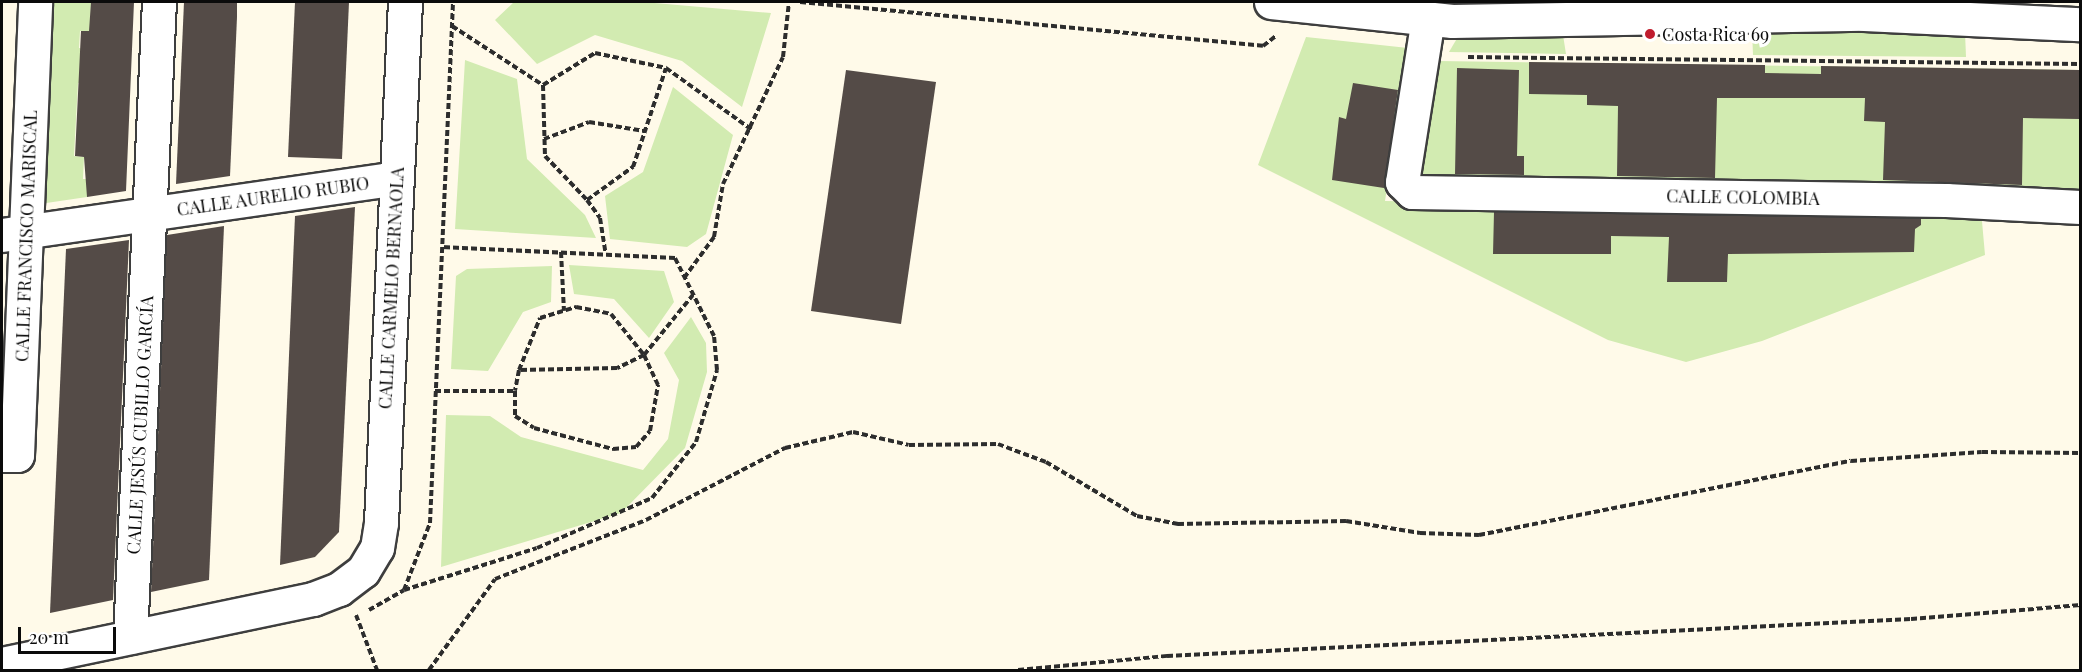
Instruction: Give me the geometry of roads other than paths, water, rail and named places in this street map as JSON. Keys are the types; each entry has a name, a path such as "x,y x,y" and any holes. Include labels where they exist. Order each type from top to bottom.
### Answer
{"street":[{"name":"CALLE FRANCISCO MARISCAL","path":"2,455 17,455 14,233 35,2"},
{"name":"CALLE AURELIO RUBIO","path":"149,214 159,2"},
{"name":"CALLE CARMELO BERNAOLA","path":"130,637 349,593 377,548 381,522 405,2"},
{"path":"1271,2 1444,14 1865,6 1954,17 2080,24"},
{"path":"1923,2 1954,17"},
{"name":"CALLE COLOMBIA","path":"1444,14 1422,55 1402,182 1405,189 2080,207"},
{"name":"CALLE AURELIO RUBIO","path":"14,233 396,178"},
{"name":"CALLE JESÚS CUBILLO GARCÍA","path":"130,637 149,214"},
{"path":"2,664 130,637"}],"place":[{"name":"Costa Rica 69","path":"1650,34"}]}
